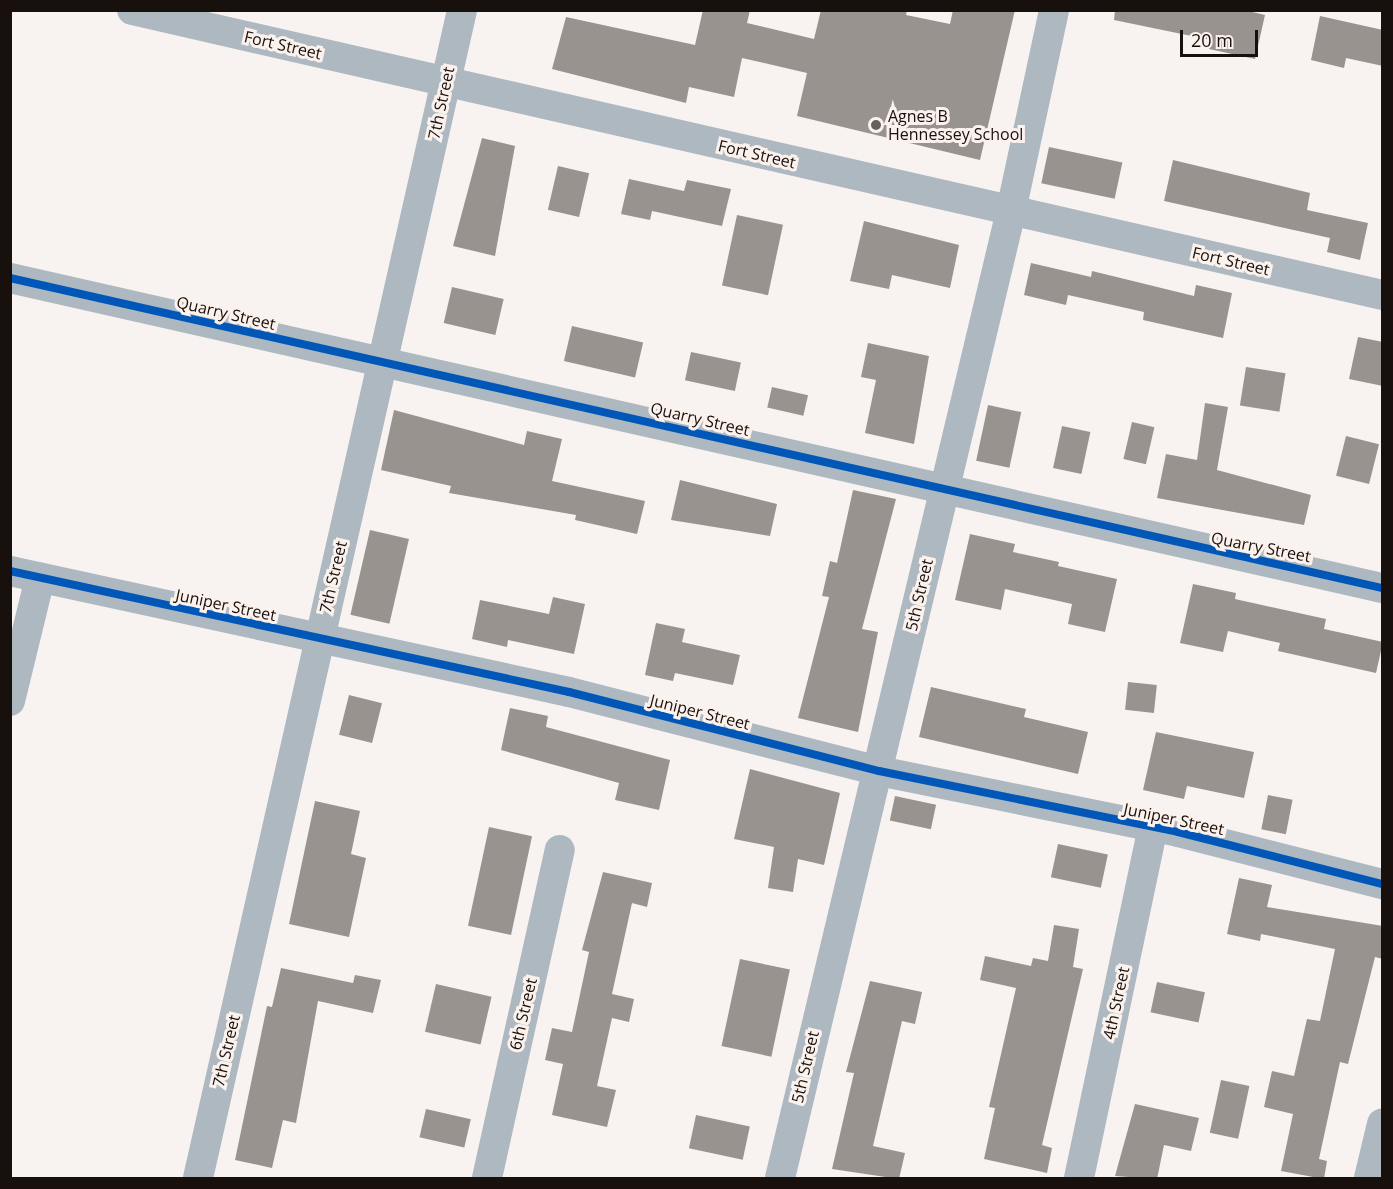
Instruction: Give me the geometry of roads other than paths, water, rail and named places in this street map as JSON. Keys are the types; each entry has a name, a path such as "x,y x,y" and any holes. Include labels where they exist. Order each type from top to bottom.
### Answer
{"street":[{"name":"Fort Street","path":"132,10 1383,295"},
{"name":"7th Street","path":"198,1179 462,10"},
{"name":"5th Street","path":"780,1179 1011,211 1054,10"},
{"name":"Quarry Street","path":"10,278 1383,588"},
{"name":"Juniper Street","path":"10,571 569,692 879,771 1153,828 1383,884"},
{"path":"10,701 40,578"},
{"name":"4th Street","path":"1079,1179 1153,828"},
{"name":"6th Street","path":"487,1179 560,850"},
{"path":"1369,1179 1383,1124"}],"place":[{"name":"Agnes B Hennessey School","path":"876,125"}]}
